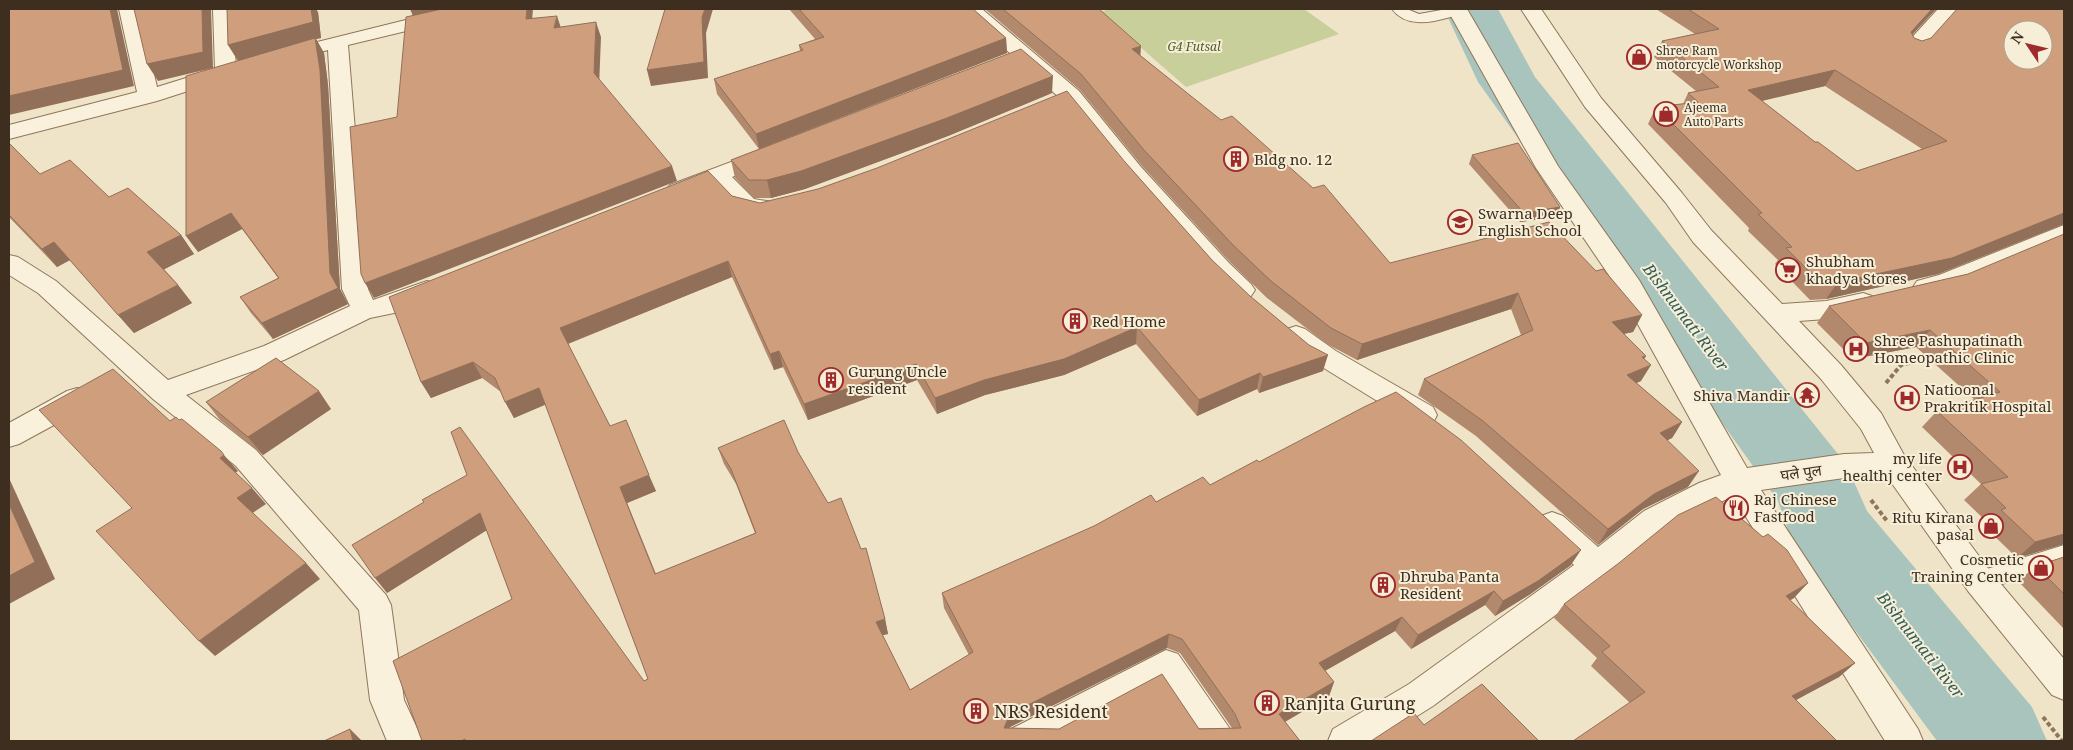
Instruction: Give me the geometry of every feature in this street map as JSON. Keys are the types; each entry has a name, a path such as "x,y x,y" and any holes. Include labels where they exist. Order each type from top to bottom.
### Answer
{"street":[{"path":"129,9 149,96"},
{"path":"223,9 245,67"},
{"path":"9,132 149,96 338,41 474,9"},
{"path":"971,9 1026,55 1062,99 1133,172 1220,269 1257,305"},
{"path":"1531,9 1593,102 1674,198 1702,236 1831,372 1871,421 1894,463 1979,581 2064,684"},
{"path":"1912,49 1948,9"},
{"path":"1457,10 1548,168 1630,286 1739,480 1905,741"},
{"path":"338,41 355,289 365,310"},
{"path":"999,66 1026,55"},
{"path":"655,198 790,147"},
{"path":"717,175 745,206 764,209 793,202"},
{"path":"1775,314 1826,310 1945,283 2064,233"},
{"path":"9,263 47,287 163,392 246,458 375,605 388,700 405,741"},
{"path":"163,392 233,369 274,353 365,310 385,307 449,281"},
{"path":"1279,323 1316,353 1398,397 1443,430"},
{"path":"9,436 135,367"},
{"name":"घले पुल","path":"1346,741 1421,695 1597,566 1656,520 1710,492 1739,480 1844,466 1894,463"},
{"path":"1531,506 1597,566"},
{"path":"1024,741 1166,665 1217,741"}],"lane":[{"path":"1399,9 1400,12 1416,18 1430,17 1457,10"},
{"path":"1979,581 2064,556"}],"path":[{"path":"1871,421 1874,397 1902,365 1937,357"}],"green space":[{"name":"G4 Futsal","path":"1110,9 1304,9 1339,34 1186,87 1100,12"}],"building":[{"path":"9,9 110,9 123,70 9,96"},
{"path":"134,9 202,9 203,52 147,64"},
{"path":"227,9 311,9 313,22 228,45"},
{"path":"442,9 527,9 526,19 557,16 554,28 596,22 594,73 672,166 365,283 361,274 350,127 397,117 406,17"},
{"path":"665,9 705,9 702,17 704,62 647,70"},
{"path":"799,9 973,9 1006,38 756,134 714,79 803,50 799,45 824,37"},
{"path":"1003,9 1099,9 1141,46 1132,49 1221,120 1232,116 1313,188 1324,185 1390,263 1549,222 1596,271 1603,269 1642,315 1612,322 1646,356 1642,357 1651,365 1627,375 1682,422 1660,433 1699,471 1654,494 1608,529 1483,421 1424,379 1533,330 1518,293 1362,344 1331,328 1271,281 1233,245 1144,150 1081,74"},
{"path":"1688,9 1932,9 1911,32 1914,38 1922,41 1931,38 1957,9 2064,9 2064,213 1952,258 1822,284 1786,248 1792,247 1758,214 1762,213 1656,107 1698,102 1688,93 1719,87 1662,41 1719,29","holes":["1835,70 1947,141 1857,171 1818,142 1815,142 1748,90"]},
{"path":"315,38 320,70 330,273 338,288 262,323 240,297 279,278 231,213 186,236 186,76"},
{"path":"1021,49 1053,76 947,118 801,171 767,180 749,180 731,160"},
{"path":"1067,91 1125,162 1212,260 1250,296 1309,345 1328,355 1263,377 1260,373 1199,400 1137,327 1064,359 984,380 935,398 916,364 804,404 779,351 770,354 728,261 560,328 610,426 626,420 649,475 620,487 655,574 756,533 731,469 718,448 784,420 798,452 828,503 841,498 861,549 866,548 885,619 876,622 910,690 973,652 942,593 1094,526 1151,495 1156,502 1203,477 1210,485 1396,392 1461,440 1581,550 1538,581 1503,601 1494,591 1418,635 1402,617 1319,663 1334,682 1279,714 1300,741 465,741 465,739 461,741 422,741 393,661 512,599 480,513 375,578 352,545 424,502 422,500 467,475 451,432 460,427 644,681 648,679 539,388 505,402 495,378 473,362 421,382 389,297 708,171 732,196 760,203 818,189 877,168","holes":["1169,634 1182,639 1235,714 1241,728 1199,729 1162,674 1059,729 1004,728 1010,714"]},
{"path":"9,143 40,174 70,160 109,197 128,188 181,235 147,252 178,285 118,315 54,242 42,249 9,215"},
{"path":"1518,143 1560,207 1524,213 1472,155"},
{"path":"2064,234 2064,534 2035,542 2001,510 2006,508 1981,484 2008,477 1937,411 2000,392 1930,330 1866,343 1829,306 1968,274"},
{"path":"276,358 319,391 248,437 206,402"},
{"path":"113,369 170,421 176,417 179,420 182,419 221,451 224,455 220,458 252,488 237,498 306,563 199,641 96,531 132,508 39,410"},
{"path":"1716,497 1763,537 1768,534 1787,550 1808,583 1786,596 1855,663 1792,696 1837,741 1573,741 1645,692 1602,652 1610,646 1564,604 1619,563 1678,515"},
{"path":"9,504 35,562 9,576"},
{"path":"2064,557 2064,594 2036,566"},
{"path":"1482,684 1539,741 1371,741 1414,713 1424,725"},
{"path":"350,729 353,741 324,741"}],"waterway":[{"name":"Bishnumati River","path":"1471,9 1508,82 1816,488 1831,530 1997,741"}],"place":[{"name":"Shree Ram motorcycle Workshop","path":"1639,57"},
{"name":"Ajeema Auto Parts","path":"1666,114"},
{"name":"Bldg no. 12","path":"1236,159"},
{"name":"Swarna Deep English School","path":"1460,222"},
{"name":"Shubham khadya Stores","path":"1788,270"},
{"name":"Red Home","path":"1075,321"},
{"name":"Shree Pashupatinath Homeopathic Clinic","path":"1856,349"},
{"name":"Gurung Uncle resident","path":"831,380"},
{"name":"Shiva Mandir","path":"1807,395"},
{"name":"Natioonal Prakritik Hospital","path":"1907,398"},
{"name":"my life healthj center","path":"1960,467"},
{"name":"Raj Chinese Fastfood","path":"1736,508"},
{"name":"Ritu Kirana pasal","path":"1991,526"},
{"name":"Cosmetic Training Center","path":"2041,568"},
{"name":"Dhruba Panta Resident","path":"1383,585"},
{"name":"Ranjita Gurung","path":"1267,703"},
{"name":"NRS Resident","path":"976,711"}]}
